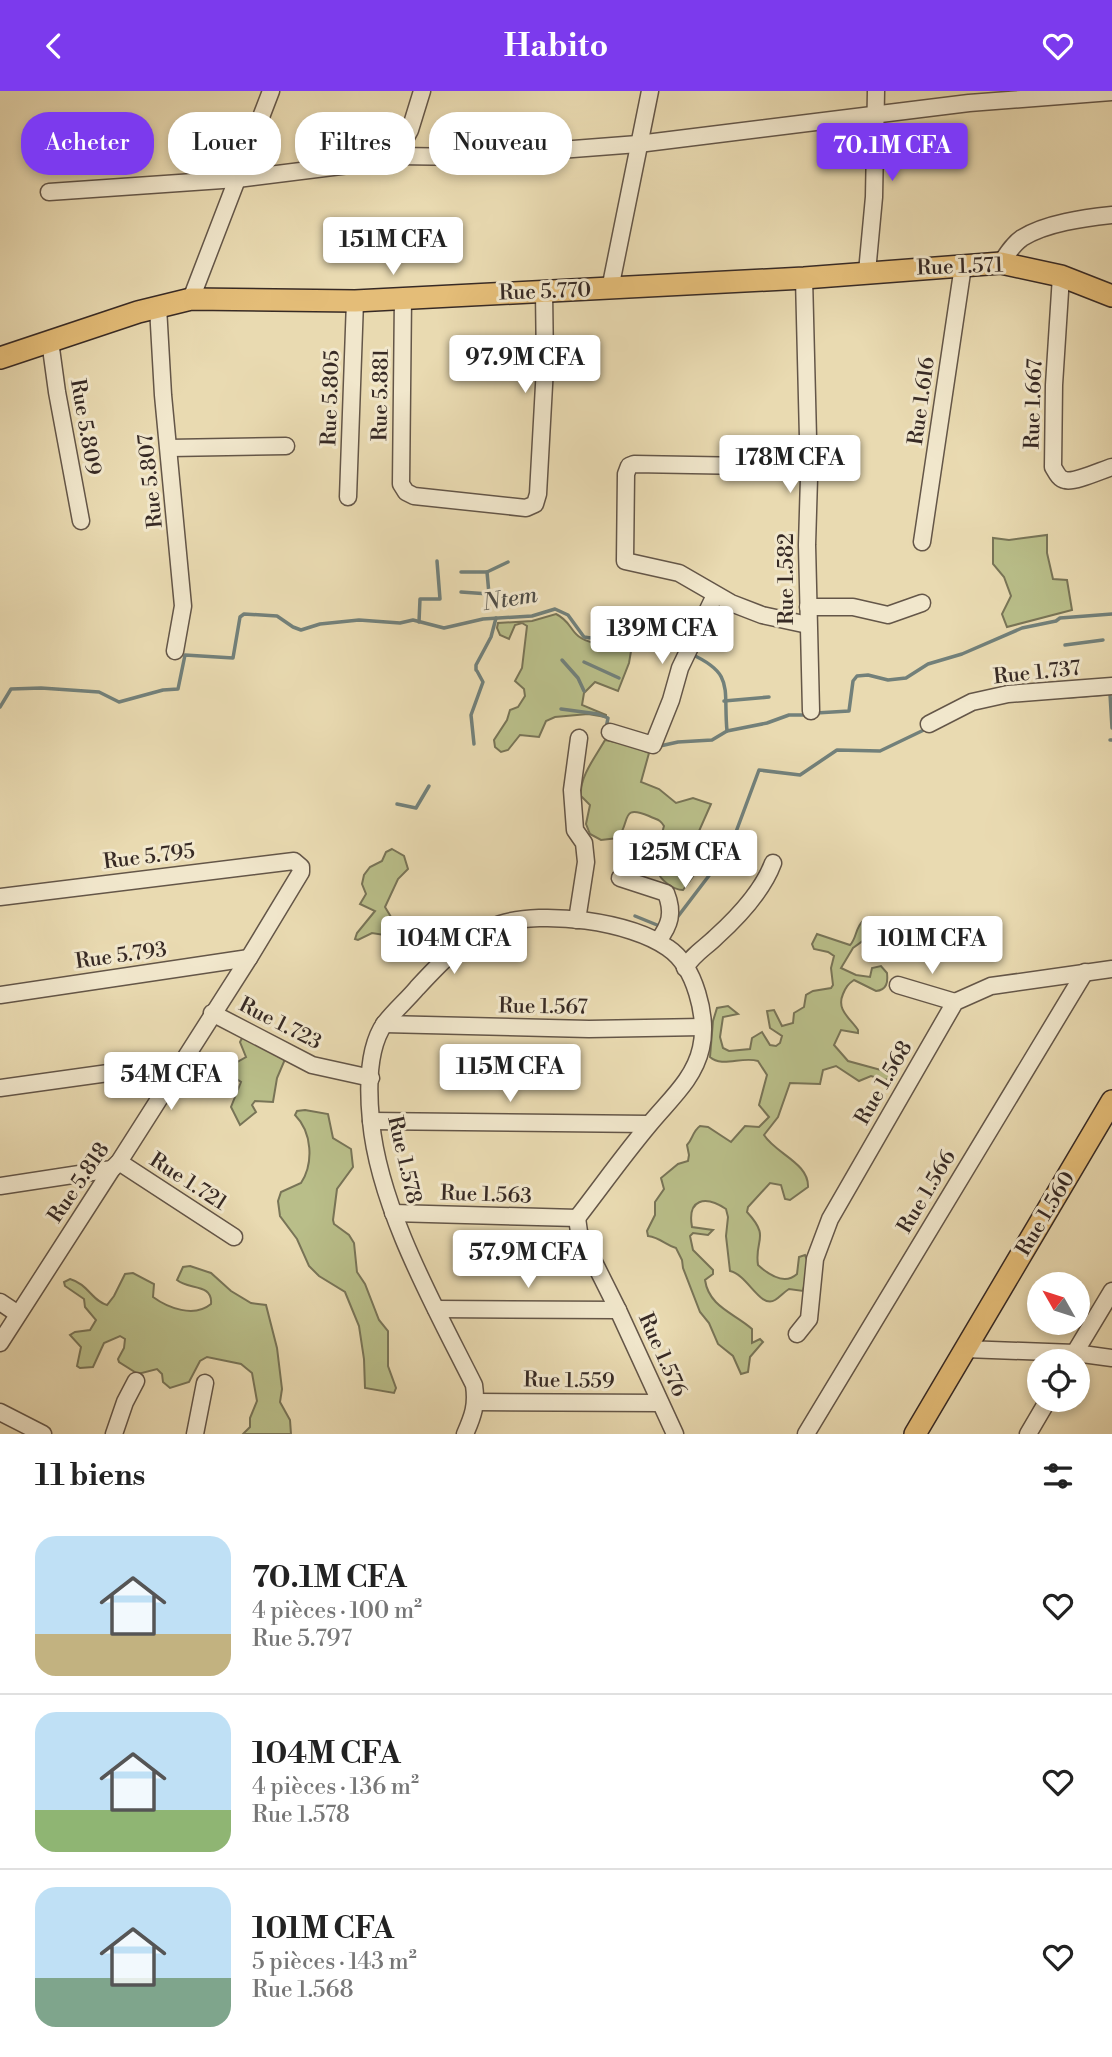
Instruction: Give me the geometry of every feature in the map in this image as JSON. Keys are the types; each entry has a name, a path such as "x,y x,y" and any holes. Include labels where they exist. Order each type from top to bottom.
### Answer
{"main road":[{"name":"Rue 1.571","path":"804,278 1001,263 1061,276 1112,296"},
{"name":"Rue 5.770","path":"0,358 191,299 355,301 804,278"},
{"name":"Rue 1.560","path":"915,1434 1112,1101"}],"street":[{"path":"191,299 271,91"},
{"path":"415,114 422,91"},
{"path":"610,289 650,91"},
{"path":"867,272 874,197 876,91"},
{"path":"415,156 470,157 638,144 874,114 968,97 1112,92"},
{"path":"49,192 237,179 295,172"},
{"path":"1001,263 1009,250 1021,239 1044,228 1112,215"},
{"name":"Rue 1.616","path":"922,543 963,266"},
{"name":"Rue 1.667","path":"1061,276 1054,384 1053,467 1057,475 1065,480 1112,467"},
{"name":"Rue 1.582","path":"804,278 811,711"},
{"name":"Rue 5.881","path":"403,297 401,484 406,492 414,496 526,508 535,504 538,494 545,367 544,291"},
{"name":"Rue 5.805","path":"348,497 355,301"},
{"name":"Rue 5.807","path":"158,307 163,395 183,606 175,651"},
{"name":"Rue 5.809","path":"50,341 81,521"},
{"path":"169,448 286,446"},
{"path":"808,625 762,615 715,595 678,573 625,561 626,474 629,466 809,467"},
{"path":"610,732 653,745 680,668 715,595"},
{"path":"808,607 853,607 888,615 922,603"},
{"name":"Rue 1.737","path":"929,725 972,702 1008,694 1112,686"},
{"path":"577,920 586,862 584,843 575,830 572,790 579,738"},
{"name":"Rue 5.795","path":"0,897 294,861 301,867"},
{"path":"685,968 692,956 716,938 757,891 768,878 774,863"},
{"name":"Rue 5.818","path":"0,1343 248,958 301,872 301,867"},
{"path":"620,878 667,893 672,916 658,941"},
{"name":"Rue 1.578","path":"477,1402 474,1385 393,1213 376,1151 371,1121 372,1057 384,1024 451,953 501,923 544,919 577,920 645,934 670,949 685,968 702,1005 701,1048 685,1084 649,1124 577,1218"},
{"name":"Rue 5.793","path":"0,995 248,958"},
{"path":"898,985 956,1002 991,986 1112,968"},
{"name":"Rue 1.566","path":"806,1434 1085,972"},
{"name":"Rue 1.568","path":"797,1334 809,1319 816,1259 830,1219 956,1002"},
{"name":"Rue 1.723","path":"212,1013 312,1065 371,1078"},
{"name":"Rue 1.567","path":"384,1024 589,1029 702,1027"},
{"path":"0,1088 180,1063"},
{"path":"371,1121 649,1124"},
{"path":"0,1186 116,1165"},
{"name":"Rue 1.721","path":"116,1165 234,1237"},
{"name":"Rue 1.563","path":"393,1213 577,1218"},
{"name":"Rue 1.576","path":"577,1218 579,1232 675,1434"},
{"path":"1077,1349 1112,1291"},
{"path":"0,1302 18,1314"},
{"path":"436,1309 618,1310"},
{"path":"965,1349 1027,1354"},
{"path":"1090,1357 1112,1358"},
{"path":"114,1434 125,1402 136,1381"},
{"path":"195,1434 205,1383"},
{"name":"Rue 1.559","path":"477,1402 531,1400 660,1403"},
{"path":"465,1434 477,1402"},
{"path":"0,1412 43,1434"},
{"path":"1028,1434 1041,1412"}],"green space":[{"path":"1047,535 1047,553 1053,579 1067,580 1072,610 1007,627 1002,614 1011,596 1004,577 993,564 993,538 1009,540"},
{"path":"556,614 566,621 576,634 594,643 635,628 629,663 618,691 595,682 584,693 582,705 606,717 588,714 555,717 546,721 539,737 520,735 508,750 501,752 495,747 494,740 510,710 518,707 525,696 524,689 515,681 522,668 527,626 522,623 515,625 509,639 500,635 498,623 532,621"},
{"path":"605,740 631,745 649,753 641,782 659,789 676,803 693,798 711,804 699,831 718,842 721,848 717,856 694,875 683,890 667,884 657,870 659,863 677,857 680,851 679,847 672,843 657,851 664,826 660,821 634,812 628,816 618,838 601,840 590,834 586,824 590,805 581,796 581,789 589,767"},
{"path":"392,849 404,856 408,869 398,879 385,907 394,922 384,935 372,933 355,939 375,911 360,904 366,894 362,884 364,875"},
{"path":"864,920 873,924 875,932 853,948 841,968 856,975 870,977 872,968 881,966 887,973 887,982 883,989 876,991 854,980 847,986 841,1005 858,1033 841,1030 834,1045 848,1061 892,1073 892,1078 885,1080 871,1076 859,1081 836,1066 823,1070 820,1084 790,1083 778,1117 764,1135 798,1165 807,1179 808,1187 790,1200 785,1199 781,1185 770,1183 748,1207 747,1212 760,1233 757,1256 758,1265 762,1269 787,1279 797,1274 799,1257 805,1255 809,1264 803,1291 789,1289 775,1300 764,1300 743,1278 730,1271 726,1209 705,1201 699,1202 692,1210 692,1227 713,1230 708,1235 693,1233 690,1236 693,1250 713,1270 713,1274 705,1280 707,1289 723,1309 752,1329 752,1343 760,1339 763,1342 750,1357 748,1372 741,1374 733,1356 718,1344 709,1323 700,1312 676,1248 648,1236 647,1231 655,1215 655,1202 664,1189 661,1178 678,1164 688,1161 687,1145 700,1126 708,1127 731,1142 745,1126 759,1127 769,1117 759,1105 767,1075 758,1061 720,1062 710,1057 713,1021 717,1008 728,1006 738,1014 723,1017 720,1037 723,1048 729,1051 750,1049 752,1038 762,1032 770,1045 776,1046 782,1036 770,1028 767,1011 774,1010 782,1026 793,1023 794,1013 804,1007 806,995 831,988 833,985 831,968 834,956 814,949 812,944 817,934 850,945"},
{"path":"243,1036 286,1057 277,1078 273,1102 255,1101 252,1105 256,1112 240,1125 231,1107 241,1082 228,1071 232,1065 246,1057 240,1042"},
{"path":"297,1111 328,1114 333,1138 351,1149 353,1167 337,1189 333,1220 354,1243 357,1272 365,1284 379,1320 388,1331 388,1366 396,1388 394,1393 365,1388 359,1326 345,1292 319,1276 309,1266 297,1239 280,1216 278,1201 281,1192 301,1183 308,1166 308,1139 295,1115"},
{"path":"190,1266 211,1273 231,1291 251,1303 266,1305 277,1348 282,1389 280,1402 290,1420 291,1434 243,1434 250,1427 250,1418 257,1401 252,1373 241,1364 207,1357 200,1361 189,1382 170,1388 163,1382 162,1374 157,1369 138,1374 119,1362 125,1339 120,1336 104,1343 93,1367 77,1366 81,1347 70,1335 90,1330 96,1320 85,1307 84,1299 65,1286 64,1282 70,1279 76,1281 97,1300 107,1305 125,1274 133,1273 154,1284 153,1297 159,1301 181,1310 197,1310 211,1304 211,1297 204,1290 177,1280 183,1267"}],"waterway":[{"path":"419,622 420,599 440,599 437,561"},
{"path":"461,572 487,572 508,562"},
{"path":"461,592 489,594 487,572"},
{"name":"Ntem","path":"0,707 11,689 99,692 119,702 163,690 178,689 185,655 233,658 240,617 244,614 277,616 301,630 320,624 359,620 400,623 413,620 444,628 483,619 532,616 555,609 568,615 584,637 601,638 651,625 663,640 684,650"},
{"name":"Ntem","path":"816,713 849,711 853,681 857,676 868,675 888,680 906,678 928,664 962,654 1022,628 1060,618 1112,614"},
{"path":"476,670 491,637 496,618"},
{"path":"1065,645 1103,640"},
{"name":"Ntem","path":"691,654 715,668 721,676 725,693 727,731 767,723 789,715 808,715"},
{"path":"562,660 578,678 584,691"},
{"path":"584,662 619,678"},
{"path":"474,744 471,715 483,682 477,671"},
{"path":"1068,697 1106,694"},
{"path":"1110,694 1112,728"},
{"path":"724,701 769,697"},
{"path":"561,709 608,718 606,728"},
{"path":"676,919 730,848 759,770 800,775 837,750 880,751 928,728"},
{"path":"660,746 712,740 727,731"},
{"path":"397,804 416,808 429,786"},
{"path":"635,916 662,927"}]}
